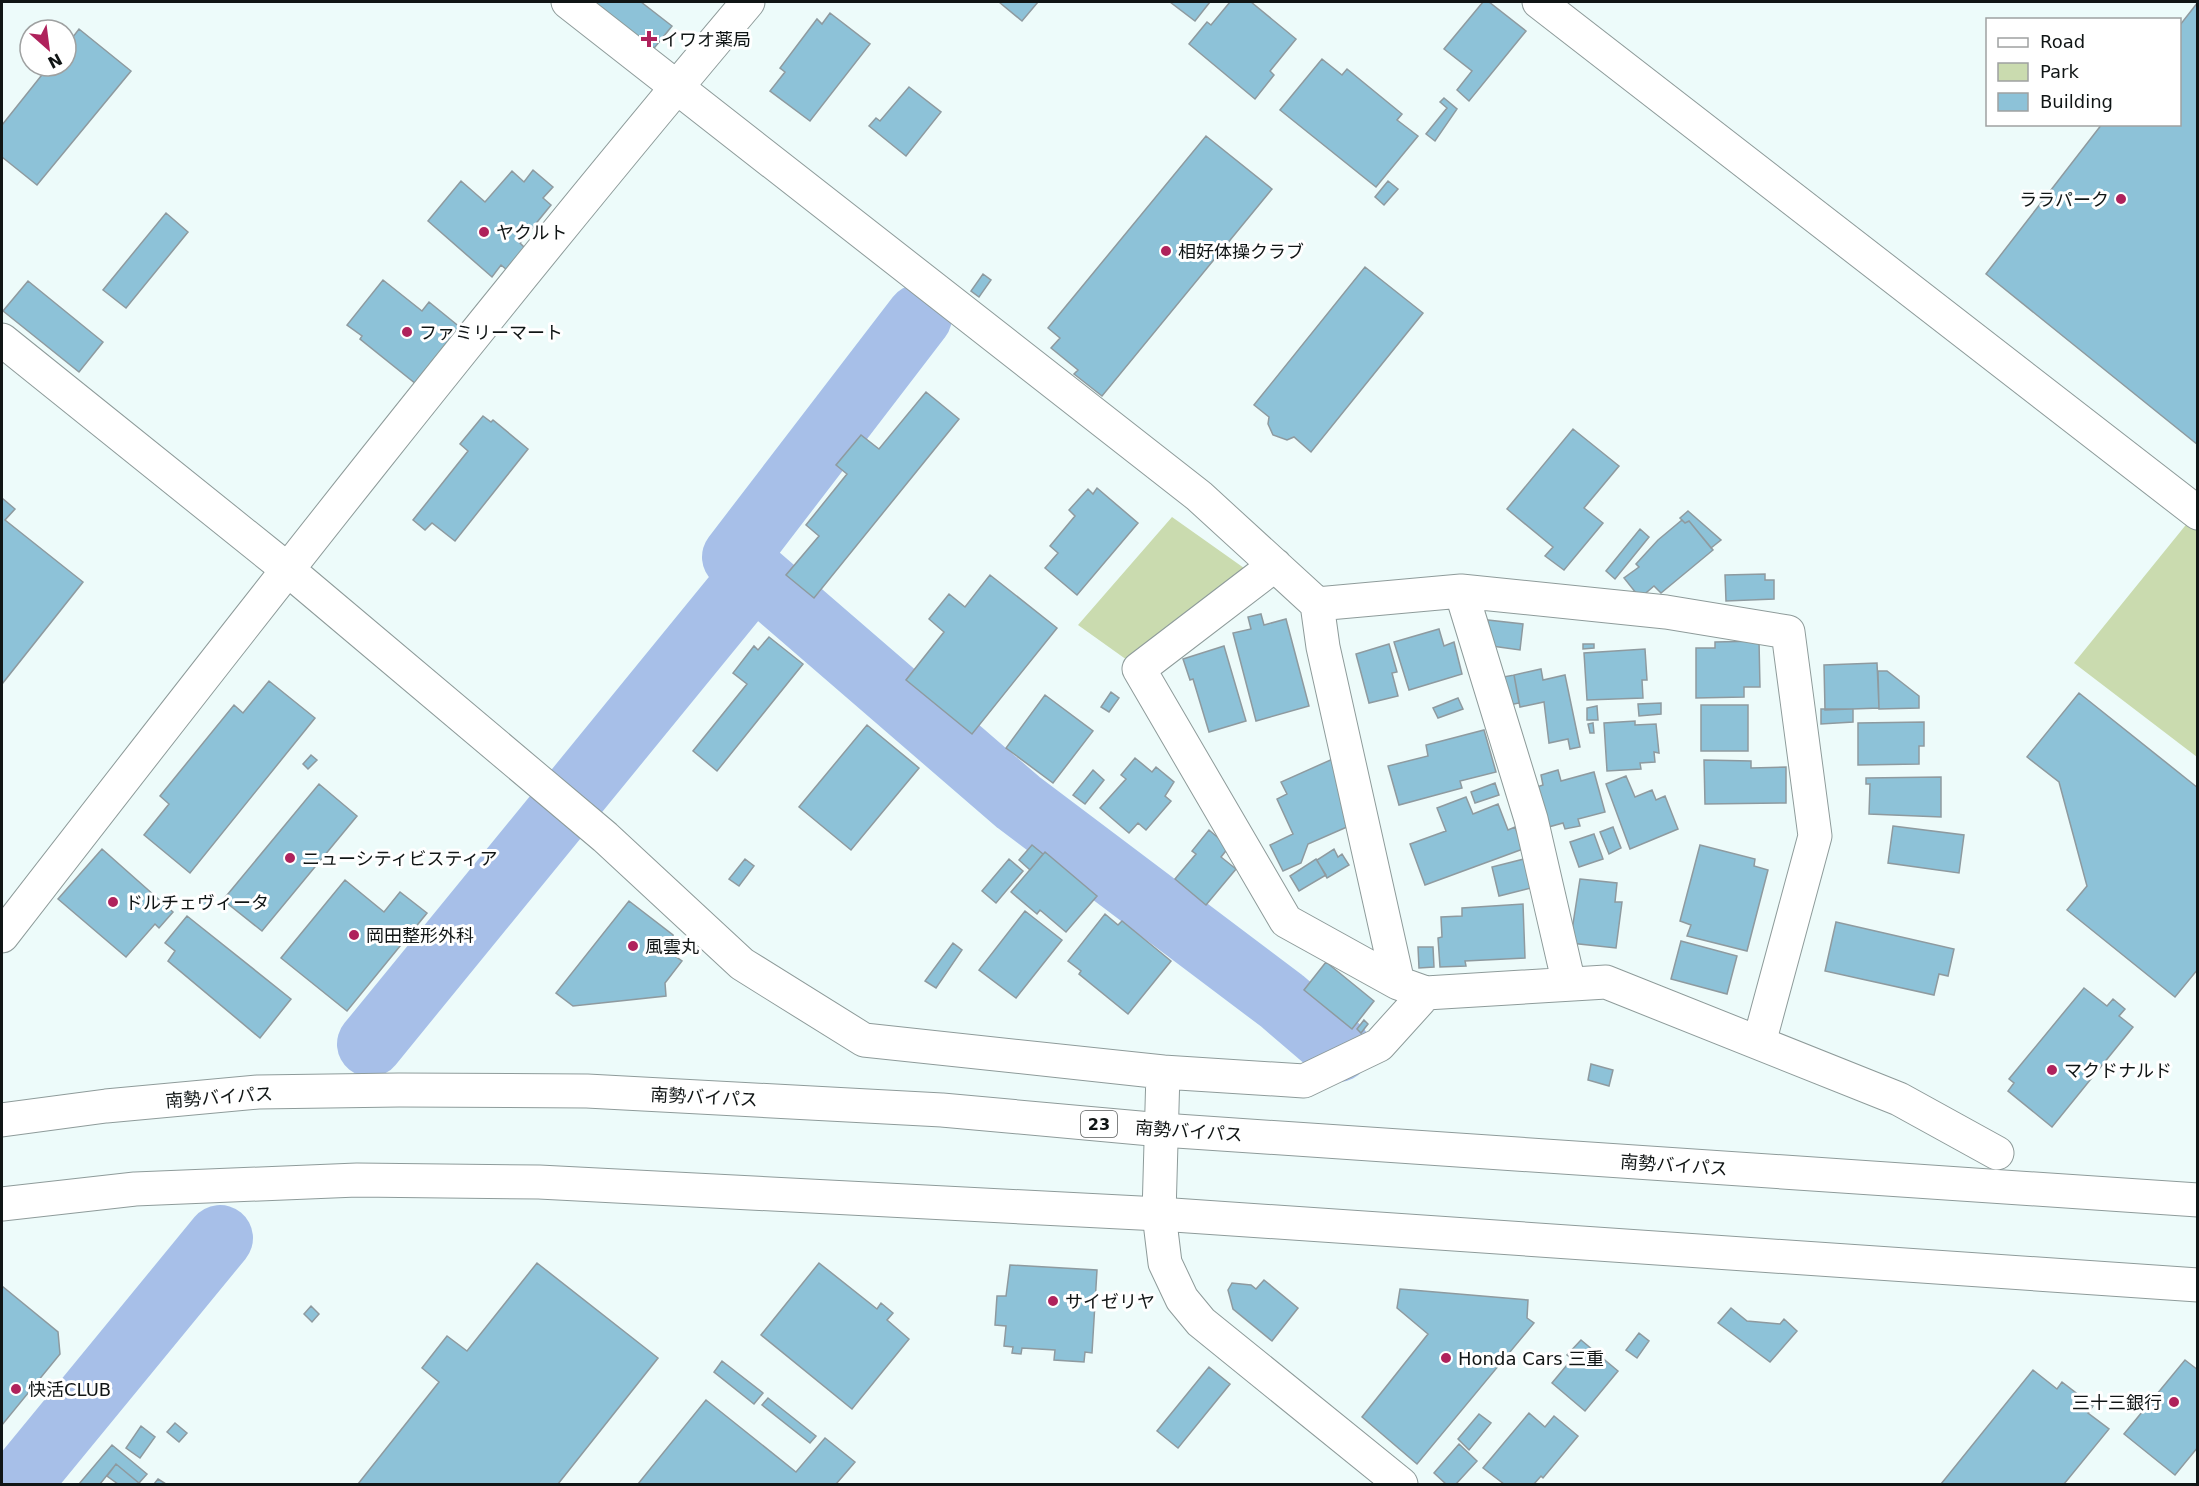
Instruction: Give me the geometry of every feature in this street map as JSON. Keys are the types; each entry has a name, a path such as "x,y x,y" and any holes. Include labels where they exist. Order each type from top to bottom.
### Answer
{"main road":[{"path":"2,340 287,568 605,837 742,964 864,1040 1163,1072 1304,1081 1379,1045 1412,988 1323,647 1317,604 1199,496 568,2"},
{"path":"2,936 287,568 675,88 748,2"},
{"path":"1539,2 2198,513"},
{"path":"1275,565 1139,669 1286,921 1412,988 1606,982 1899,1099 1997,1153"},
{"path":"1317,604 1461,591 1666,612 1788,632 1815,836 1758,1043"},
{"path":"1461,591 1531,819 1569,984"},
{"path":"1163,1072 1159,1214 1165,1263 1182,1299 1202,1322 1401,1485"},
{"name":"南勢バイパス","path":"2,1120 106,1106 258,1092 587,1091 942,1110 1162,1130 2198,1200"},
{"path":"2,1204 135,1189 357,1180 539,1182 1159,1214 2198,1285"}],"green space":[{"path":"1172,517 1244,568 1127,660 1078,625"},
{"path":"2189,521 2197,528 2197,757 2074,663"}],"building":[{"name":"イワオ薬局","path":"596,2 641,2 672,26 651,52 593,5"},
{"path":"999,2 1038,2 1022,21"},
{"path":"1170,2 1210,2 1195,21"},
{"path":"1230,2 1251,2 1296,39 1270,71 1274,75 1255,99 1189,44 1207,22 1211,25"},
{"path":"1483,2 1489,2 1526,31 1469,101 1457,90 1472,71 1444,49"},
{"name":"ララパーク","path":"2198,2 2198,445 1986,274 2100,126 2181,126 2181,24"},
{"path":"830,13 870,44 810,121 770,91 785,72 780,68 817,19 822,24"},
{"path":"78,30 131,71 37,185 2,157 2,125 39,78 78,78"},
{"path":"1322,59 1342,75 1347,69 1402,114 1397,120 1418,136 1376,187 1280,110"},
{"path":"909,87 941,112 906,156 869,126 876,118 880,121"},
{"path":"1444,98 1457,109 1435,141 1426,134 1447,108 1440,102"},
{"name":"相好体操クラブ","path":"1206,136 1272,189 1102,396 1074,374 1078,370 1051,348 1060,338 1048,328"},
{"name":"ヤクルト","path":"533,170 553,187 543,198 551,205 520,243 525,248 507,270 501,265 492,277 428,221 461,181 485,202 512,171 524,182"},
{"path":"1388,181 1398,189 1384,205 1375,197"},
{"path":"166,213 188,232 126,308 103,290"},
{"path":"1365,267 1423,313 1311,452 1294,437 1287,440 1273,435 1268,424 1269,417 1254,405"},
{"path":"983,274 991,280 979,297 971,291"},
{"name":"ファミリーマート","path":"383,280 422,311 429,302 461,328 416,384 360,339 362,336 347,325"},
{"path":"28,281 103,342 79,372 3,311"},
{"path":"926,392 959,419 814,598 786,575 819,536 806,525 847,474 836,465 861,435 879,449"},
{"path":"483,416 491,422 493,420 528,449 455,541 432,523 425,530 413,520 468,451 460,444"},
{"path":"1573,429 1619,466 1584,508 1603,523 1564,570 1545,556 1553,547 1507,509"},
{"path":"1097,488 1138,523 1077,595 1045,568 1058,553 1050,546 1075,516 1069,510 1088,489 1093,494"},
{"path":"2,498 15,509 5,520 83,582 2,684"},
{"path":"1688,511 1721,540 1711,548 1689,521 1685,523 1680,518"},
{"path":"1682,520 1685,523 1689,521 1713,550 1661,593 1654,586 1640,598 1624,578 1639,567 1636,564 1658,540"},
{"path":"1640,529 1649,537 1615,579 1606,571"},
{"path":"1765,574 1765,580 1774,580 1774,599 1726,601 1725,575"},
{"path":"990,575 1057,628 972,734 906,680 944,632 929,619 949,594 965,607"},
{"path":"1261,614 1264,625 1286,619 1309,706 1256,721 1233,633 1251,629 1248,617"},
{"path":"1488,620 1523,624 1520,650 1485,645"},
{"path":"1439,629 1444,646 1454,642 1462,674 1409,690 1394,642"},
{"path":"769,637 803,664 717,771 693,751 747,684 733,673 754,646 758,650"},
{"path":"1759,641 1760,687 1744,687 1744,697 1696,698 1696,648 1715,648 1715,642"},
{"path":"1389,644 1397,672 1392,673 1398,696 1369,703 1356,654"},
{"path":"1583,644 1594,644 1594,648 1583,649"},
{"path":"1224,646 1246,721 1209,732 1193,679 1190,680 1183,659"},
{"path":"1645,649 1647,680 1642,680 1643,698 1587,700 1584,653"},
{"path":"1877,663 1879,708 1825,710 1824,665"},
{"path":"1541,669 1543,680 1565,675 1580,747 1570,749 1568,739 1549,743 1544,702 1520,707 1514,675"},
{"path":"1878,671 1887,671 1919,696 1919,708 1879,709"},
{"path":"1514,675 1519,703 1509,705 1503,677"},
{"path":"269,681 315,718 190,873 144,835 169,804 160,796 234,705 243,713"},
{"path":"1111,692 1119,698 1109,712 1101,707"},
{"path":"2079,693 2198,788 2198,969 2175,997 2067,910 2087,886 2059,782 2027,757"},
{"path":"1045,695 1093,731 1053,783 1006,748"},
{"path":"1458,698 1463,709 1438,718 1433,708"},
{"path":"1661,703 1661,714 1639,716 1638,704"},
{"path":"1701,705 1748,705 1748,751 1701,751"},
{"path":"1597,706 1598,720 1587,720 1587,708"},
{"path":"1821,709 1853,709 1853,722 1821,724"},
{"path":"1635,721 1635,725 1656,724 1659,753 1654,752 1655,762 1640,763 1641,769 1607,771 1604,723"},
{"path":"1924,722 1924,746 1919,746 1919,764 1858,765 1858,723"},
{"path":"1593,723 1594,733 1590,733 1588,724"},
{"path":"867,725 919,768 851,850 799,807"},
{"path":"1484,730 1496,772 1460,781 1462,788 1399,805 1388,766 1428,756 1426,745"},
{"path":"311,755 317,760 308,769 303,764"},
{"path":"1135,758 1152,772 1156,767 1174,782 1165,796 1171,801 1146,830 1138,823 1129,833 1100,808 1126,779 1121,775"},
{"path":"1335,758 1356,823 1308,844 1301,863 1283,871 1270,845 1293,834 1277,799 1287,794 1281,782"},
{"path":"1704,760 1751,761 1751,768 1786,767 1786,803 1705,804"},
{"path":"1093,770 1104,780 1085,804 1073,795"},
{"path":"1558,770 1561,781 1594,772 1605,812 1578,819 1580,826 1565,829 1563,823 1545,828 1534,788 1543,785 1541,775"},
{"path":"1626,776 1635,797 1652,790 1656,800 1665,796 1678,829 1630,849 1606,784"},
{"path":"1941,777 1941,817 1869,814 1870,784 1866,784 1866,778"},
{"path":"1495,783 1499,795 1475,803 1471,792"},
{"name":"ニューシティビスティア","path":"319,784 357,816 262,931 223,900"},
{"path":"1466,797 1473,814 1498,804 1508,830 1515,827 1523,849 1425,885 1410,844 1446,831 1437,808"},
{"path":"1893,826 1964,835 1959,873 1888,863"},
{"path":"1613,827 1621,848 1609,854 1600,832"},
{"path":"1209,830 1229,847 1221,857 1236,869 1206,905 1175,879 1196,854 1192,851"},
{"path":"1594,834 1603,859 1579,867 1570,842"},
{"path":"1032,845 1043,854 1030,870 1019,860"},
{"path":"1700,845 1755,859 1754,866 1768,870 1747,951 1687,936 1691,925 1680,921"},
{"name":"ドルチェヴィータ","path":"102,849 173,912 159,928 155,924 126,957 58,899"},
{"path":"1334,849 1338,857 1342,854 1349,865 1327,878 1317,860"},
{"path":"1045,852 1097,896 1066,932 1040,910 1037,914 1011,892"},
{"path":"745,859 754,866 739,886 729,879"},
{"path":"1009,859 1023,871 996,903 982,891"},
{"path":"1316,859 1326,875 1299,891 1290,876"},
{"path":"1524,859 1531,888 1499,896 1492,867"},
{"path":"1580,879 1617,883 1615,902 1622,902 1616,948 1570,943"},
{"name":"岡田整形外科","path":"345,880 384,912 400,892 427,913 347,1011 281,958"},
{"path":"200,898 208,904 205,907 198,900"},
{"name":"風雲丸","path":"629,901 673,935 675,956 682,961 665,983 666,996 573,1006 556,993"},
{"path":"1523,904 1525,958 1465,961 1466,966 1440,967 1438,938 1442,937 1441,917 1462,916 1462,908"},
{"path":"1025,911 1062,940 1016,998 979,970"},
{"path":"1105,914 1118,925 1122,921 1171,961 1128,1014 1079,974 1081,971 1068,961"},
{"path":"187,916 291,999 260,1038 168,961 175,951 165,943"},
{"path":"1836,922 1954,949 1948,976 1939,974 1934,995 1825,971"},
{"path":"1681,941 1737,956 1727,994 1671,979"},
{"path":"953,943 962,950 936,988 925,981"},
{"path":"1418,947 1433,947 1434,967 1419,968"},
{"path":"1326,962 1374,1001 1352,1029 1304,990"},
{"path":"2084,988 2107,1006 2113,999 2125,1009 2119,1016 2133,1027 2052,1127 2008,1091 2014,1083 2009,1079"},
{"path":"1364,1020 1368,1024 1361,1033 1357,1029"},
{"path":"1591,1064 1613,1070 1609,1086 1588,1080"},
{"path":"537,1263 658,1358 558,1484 358,1484 439,1382 422,1368 447,1336 467,1351"},
{"path":"819,1263 877,1309 881,1303 893,1313 887,1320 909,1339 852,1409 761,1335"},
{"path":"1010,1265 1097,1270 1092,1353 1085,1352 1084,1362 1054,1360 1055,1350 1022,1348 1021,1354 1012,1353 1013,1347 1004,1346 1006,1326 995,1325 997,1296 1006,1296"},
{"path":"1264,1280 1298,1308 1272,1341 1233,1309 1228,1290 1232,1283 1251,1285 1256,1289"},
{"name":"快活CLUB","path":"2,1286 58,1332 60,1354 2,1425"},
{"path":"1400,1289 1528,1300 1527,1318 1534,1323 1417,1464 1362,1417 1428,1334 1397,1308"},
{"path":"311,1306 319,1314 312,1322 304,1314"},
{"path":"1731,1308 1747,1321 1780,1324 1784,1319 1797,1331 1770,1362 1718,1323"},
{"path":"1639,1333 1649,1341 1637,1358 1626,1350"},
{"path":"1581,1340 1618,1371 1585,1411 1552,1383 1572,1359 1567,1355"},
{"name":"三十三銀行","path":"2185,1360 2198,1370 2198,1447 2175,1475 2124,1434"},
{"path":"722,1361 763,1393 754,1404 714,1372"},
{"path":"1209,1367 1230,1384 1178,1448 1157,1431"},
{"path":"2033,1370 2057,1389 2062,1382 2093,1406 2088,1413 2109,1429 2064,1484 1941,1484"},
{"path":"768,1398 816,1436 810,1443 762,1405"},
{"path":"706,1400 796,1472 825,1438 855,1462 836,1484 638,1484"},
{"path":"1529,1413 1545,1427 1554,1416 1578,1436 1543,1478 1541,1476 1534,1484 1504,1484 1483,1468"},
{"path":"1479,1414 1491,1423 1469,1450 1458,1439"},
{"path":"175,1423 187,1433 179,1442 167,1432"},
{"path":"141,1426 155,1437 140,1458 126,1448"},
{"path":"1459,1444 1477,1461 1456,1484 1446,1484 1434,1473"},
{"path":"112,1445 147,1474 139,1483 116,1464 100,1484 79,1484"},
{"path":"116,1464 141,1484 118,1484 107,1476"},
{"path":"158,1479 166,1484 154,1484"}],"waterway":[{"path":"370,1044 754,574 735,557 919,317"},
{"path":"754,574 1018,802 1282,1001 1338,1049"},
{"path":"18,1484 220,1238"}],"place":[{"name":"イワオ薬局","path":"649,39"},
{"name":"ララパーク","path":"2121,199"},
{"name":"ヤクルト","path":"484,232"},
{"name":"相好体操クラブ","path":"1166,251"},
{"name":"ファミリーマート","path":"407,332"},
{"name":"ニューシティビスティア","path":"290,858"},
{"name":"ドルチェヴィータ","path":"113,902"},
{"name":"岡田整形外科","path":"354,935"},
{"name":"風雲丸","path":"633,946"},
{"name":"マクドナルド","path":"2052,1070"},
{"name":"サイゼリヤ","path":"1053,1301"},
{"name":"Honda Cars 三重","path":"1446,1358"},
{"name":"快活CLUB","path":"16,1389"},
{"name":"三十三銀行","path":"2174,1402"}]}
